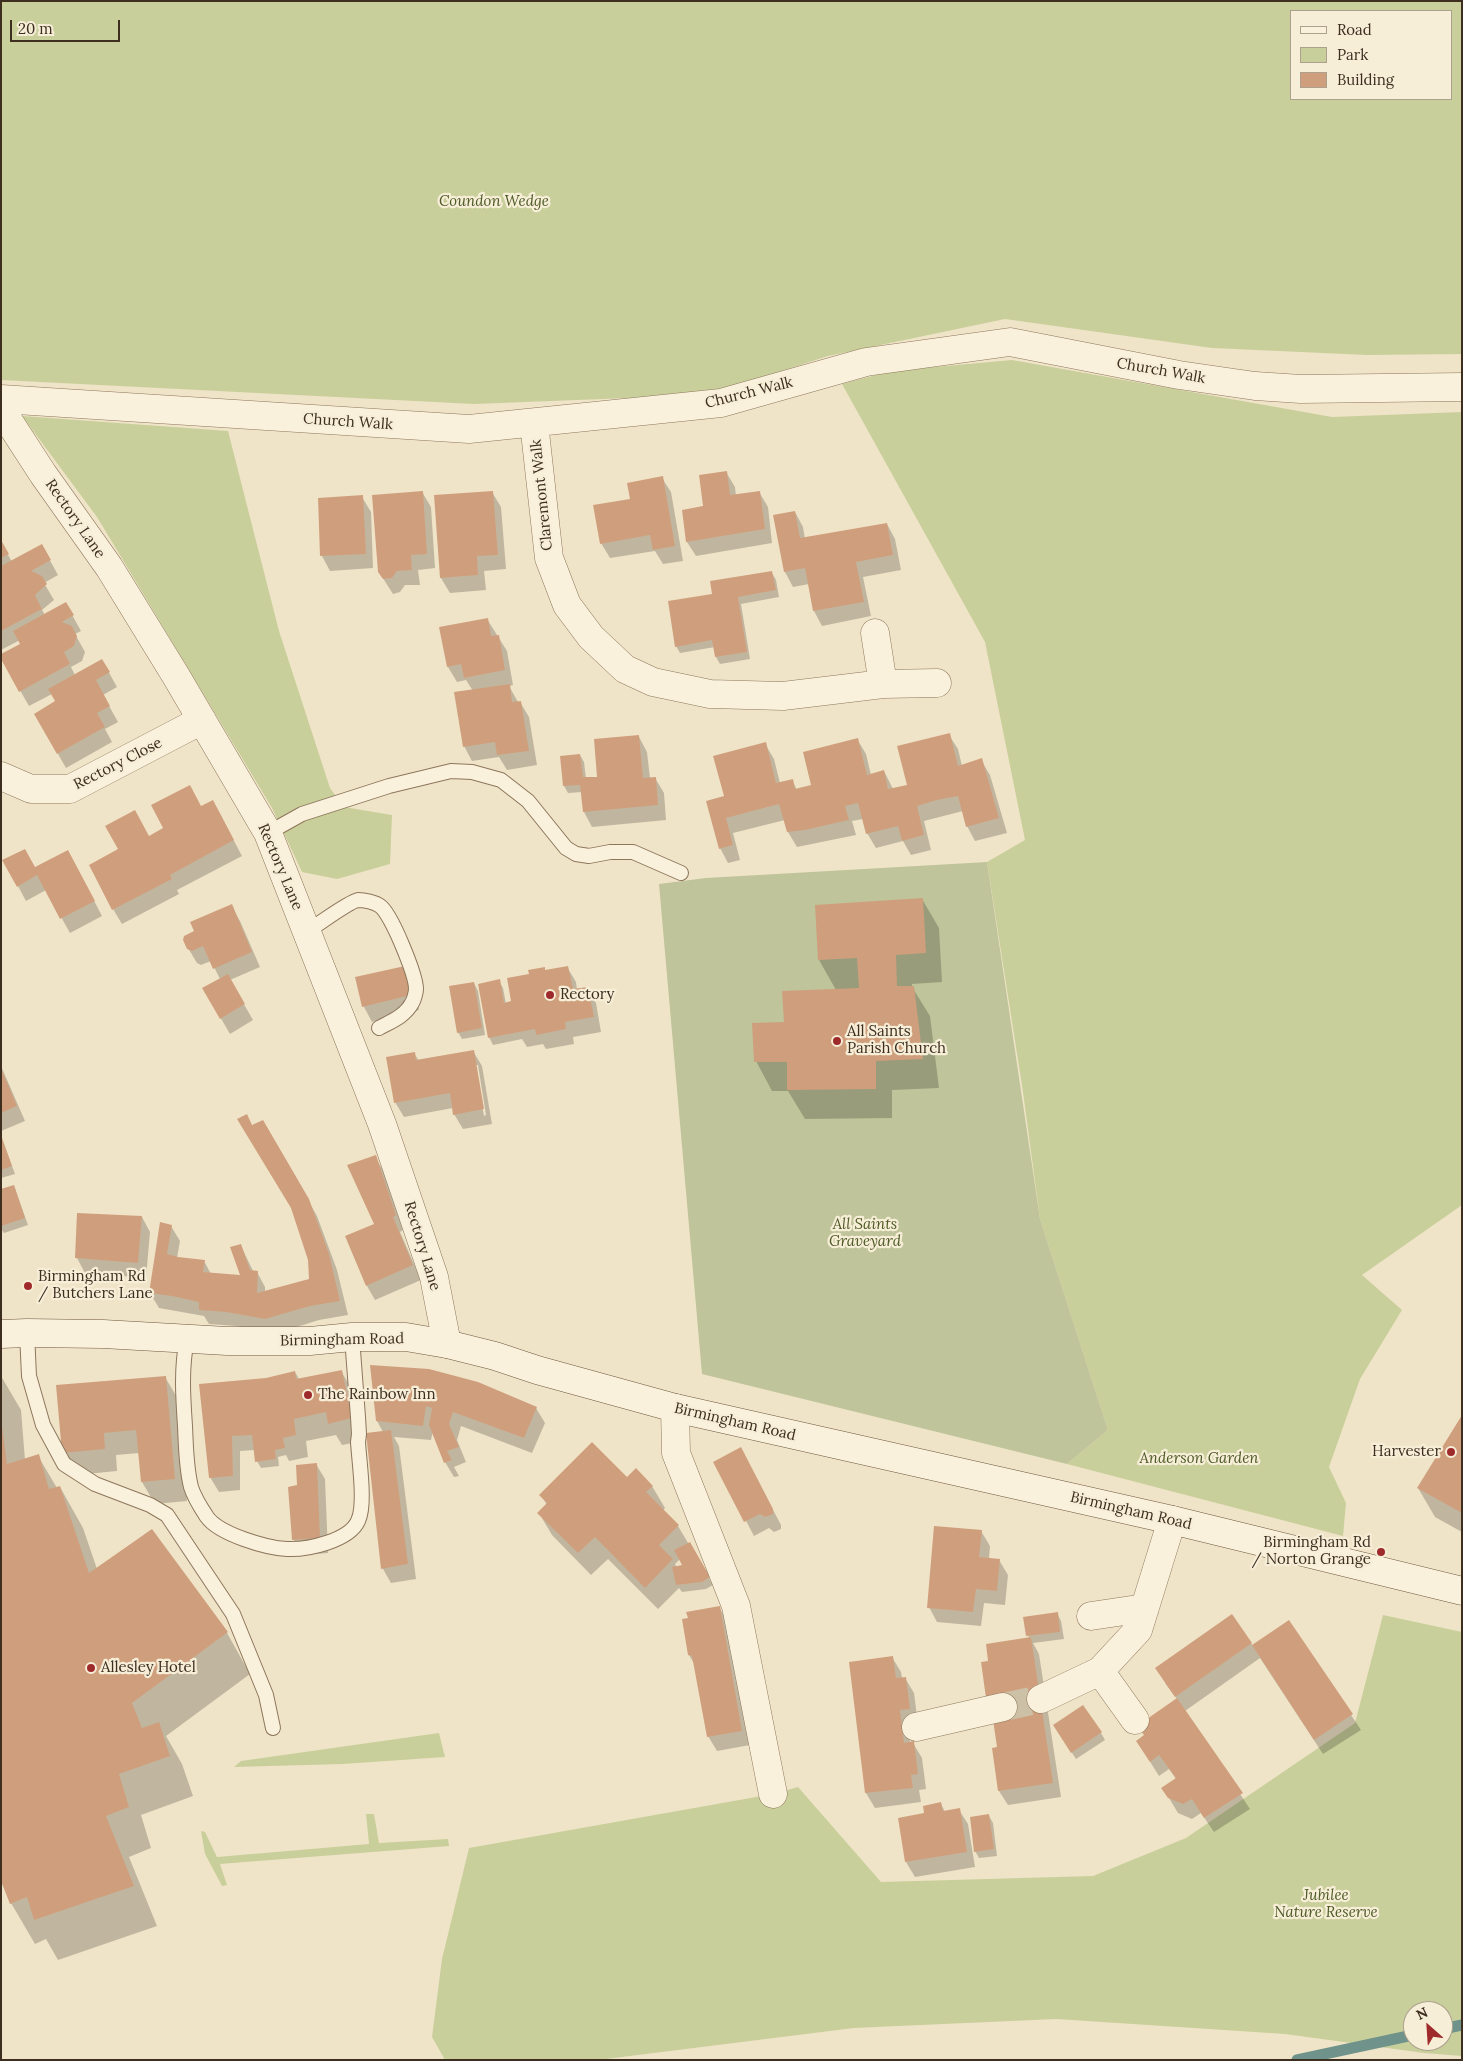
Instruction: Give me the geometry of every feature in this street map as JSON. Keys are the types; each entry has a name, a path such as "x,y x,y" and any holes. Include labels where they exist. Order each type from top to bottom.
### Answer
{"street":[{"name":"Church Walk","path":"1,400 469,429 721,403 866,362 1010,342 1179,375 1255,386 1301,389 1462,387"},
{"name":"Rectory Lane","path":"1,410 43,474 109,567 268,833 382,1124 434,1277 447,1344"},
{"name":"Claremont Walk","path":"534,423 549,558 567,605 591,636 625,669 653,682 710,694 783,696 883,684 937,683"},
{"path":"875,633 883,684"},
{"name":"Rectory Close","path":"1,776 31,789 70,789 202,720"},
{"name":"Birmingham Road","path":"14,1334 103,1334 187,1339 310,1341 352,1336 406,1337 447,1344 675,1408 1172,1520 1462,1590"},
{"path":"675,1408 676,1453 736,1606 774,1794"},
{"path":"1041,1699 1100,1671 1138,1630 1172,1520"},
{"path":"1091,1616 1145,1608"},
{"path":"1100,1671 1135,1720"},
{"path":"916,1727 1003,1707"}],"lane":[{"path":"268,833 302,814 389,786 451,771 472,772 501,780 528,801 566,848 576,854 589,856 610,852 633,852 681,873"},
{"path":"306,932 358,900 380,906 389,915 399,934 416,988 413,1003 401,1016 379,1028"},
{"path":"14,1334 29,1376 43,1425 64,1464 95,1484 150,1505 167,1515 233,1614 266,1695 273,1728"},
{"path":"187,1339 183,1357 186,1458 192,1489 200,1507 208,1519 234,1535 271,1547 293,1549 342,1537 357,1524 362,1513 358,1442 359,1426 352,1336"}],"green space":[{"name":"Coundon Wedge","path":"1,1 1462,1 1462,354 1367,355 1212,348 1005,319 828,356 707,395 474,404 1,380"},
{"name":"Anderson Garden","path":"1012,360 1332,417 1462,412 1462,1205 1362,1275 1402,1310 1360,1379 1329,1467 1346,1503 1343,1536 1067,1464 1108,1430 1040,1219 1023,1092 987,862 1025,840 985,642 842,384 891,371"},
{"path":"22,416 228,431 279,631 330,788 344,807 392,815 390,864 337,879 302,872 272,808 97,517"},
{"name":"All Saints Graveyard","path":"987,862 1040,1219 1108,1430 1067,1464 702,1374 659,884 706,878"},
{"name":"Jubilee Nature Reserve","path":"1383,1615 1462,1632 1462,2056 1409,2051 1453,2051 1453,2001 1403,2001 1403,2050 1285,2034 1056,2019 854,2028 598,2060 445,2060 432,2037 442,1959 469,1848 773,1794 798,1787 881,1882 1093,1876 1186,1838 1355,1723"},
{"path":"439,1733 445,1757 343,1764 234,1767 241,1761"},
{"path":"366,1814 374,1814 379,1843 448,1839 449,1846 220,1864 227,1885 222,1886 205,1854 201,1831 205,1832 217,1857 369,1844"}],"building":[{"path":"727,471 730,495 760,491 765,529 686,542 682,510 703,506 699,475"},
{"path":"663,476 675,546 653,550 650,535 600,544 593,505 630,499 627,483"},
{"path":"423,491 427,554 411,555 412,570 397,571 392,578 383,579 378,572 372,495"},
{"path":"493,491 498,555 477,556 478,575 440,578 434,495"},
{"path":"363,495 366,554 320,556 318,498"},
{"path":"795,511 800,538 887,523 893,555 856,562 864,602 813,611 805,568 784,572 773,515"},
{"path":"1,540 9,554 1,558"},
{"path":"42,544 51,560 31,571 42,576 47,584 35,595 42,609 1,631 1,566"},
{"path":"772,571 776,590 738,597 747,652 715,657 712,640 675,647 668,601 712,594 710,581"},
{"path":"66,602 74,615 62,622 72,626 77,636 74,646 64,652 70,664 19,692 1,659 1,654 20,644 13,631"},
{"path":"488,618 491,636 499,635 505,670 464,678 461,664 447,667 439,627"},
{"path":"102,659 110,672 96,680 110,706 97,713 105,727 57,754 34,714 55,701 48,689"},
{"path":"510,684 512,702 521,701 529,751 497,755 495,742 463,747 454,692"},
{"path":"950,733 958,766 982,758 999,818 966,827 958,796 937,800 917,806 924,835 902,841 898,826 866,834 858,803 845,806 849,820 787,832 779,804 726,818 733,845 719,849 706,801 724,796 713,756 766,742 776,783 793,779 795,789 811,785 803,752 858,738 867,775 884,770 888,789 907,785 897,746"},
{"path":"639,735 643,778 656,777 658,805 583,812 580,785 563,786 560,756 580,754 583,777 597,777 594,739"},
{"path":"190,785 201,806 213,800 234,840 170,875 172,879 112,910 89,865 118,849 105,826 135,810 149,836 163,828 151,805"},
{"path":"25,849 35,867 68,850 95,901 60,919 37,875 17,887 2,860"},
{"name":"All Saints Parish Church","path":"923,898 926,953 896,955 897,986 914,986 923,1059 876,1061 876,1089 787,1090 787,1062 754,1062 752,1023 784,1022 782,991 859,988 857,958 818,960 815,905"},
{"path":"232,904 252,952 213,969 203,946 192,951 187,949 183,940 184,936 194,931 190,922"},
{"path":"405,966 411,995 362,1007 355,977"},
{"name":"Rectory","path":"568,966 573,989 588,987 594,1017 565,1022 566,1029 536,1035 535,1029 488,1038 478,984 500,979 504,1003 511,1001 507,978 529,974 528,970 545,967 545,970"},
{"path":"228,974 245,1004 220,1019 202,988"},
{"path":"474,982 482,1028 457,1033 449,986"},
{"path":"474,1050 484,1109 453,1115 450,1093 394,1103 386,1057 415,1052 416,1060"},
{"path":"1,1068 17,1106 1,1113"},
{"path":"247,1114 252,1125 263,1120 309,1199 329,1254 340,1301 310,1306 265,1319 226,1312 199,1310 199,1302 149,1293 160,1222 172,1225 167,1254 205,1260 203,1272 240,1275 230,1247 241,1244 250,1270 258,1271 257,1293 309,1279 308,1260 291,1208 237,1119"},
{"path":"1,1135 12,1166 1,1170"},
{"path":"376,1155 396,1215 393,1217 413,1265 366,1286 345,1236 374,1224 347,1165"},
{"path":"14,1185 25,1218 1,1226 1,1189"},
{"path":"77,1213 142,1216 138,1263 75,1258"},
{"path":"370,1365 429,1369 478,1382 537,1407 524,1438 453,1412 449,1424 459,1447 447,1451 452,1460 444,1463 429,1425 432,1408 426,1406 423,1426 376,1421"},
{"path":"342,1370 352,1418 328,1424 326,1412 294,1419 296,1435 283,1438 285,1448 275,1450 276,1459 255,1462 252,1435 232,1436 233,1476 209,1478 199,1384 266,1378 295,1371 296,1379"},
{"path":"166,1376 175,1479 141,1482 136,1430 104,1433 105,1449 62,1453 56,1385"},
{"name":"Harvester","path":"1462,1415 1462,1513 1417,1488"},
{"name":"Allesley Hotel","path":"1,1418 7,1464 39,1454 49,1489 60,1486 89,1573 152,1529 228,1632 132,1703 142,1728 159,1722 170,1756 119,1774 129,1807 106,1816 134,1886 34,1920 27,1897 10,1904 1,1881"},
{"path":"391,1430 408,1564 381,1569 366,1433"},
{"path":"592,1442 627,1477 636,1468 653,1486 646,1492 679,1525 659,1545 673,1559 645,1588 595,1537 578,1553 537,1513 547,1503 539,1495"},
{"path":"741,1447 773,1509 773,1514 765,1517 760,1514 744,1522 713,1462"},
{"path":"317,1463 320,1538 292,1540 288,1487 297,1485 296,1465"},
{"path":"934,1526 982,1530 979,1557 1000,1559 997,1591 976,1589 973,1612 927,1608"},
{"path":"690,1542 710,1577 702,1582 676,1585 672,1567 682,1565 674,1550"},
{"path":"720,1606 742,1731 707,1737 692,1656 688,1655 682,1619 688,1618 686,1612"},
{"path":"1058,1612 1060,1632 1026,1636 1023,1617"},
{"path":"1232,1614 1252,1643 1175,1697 1155,1668"},
{"path":"1289,1620 1353,1714 1314,1740 1252,1645"},
{"path":"1031,1637 1053,1783 998,1791 992,1748 997,1747 993,1720 986,1698 981,1662 988,1661 986,1644"},
{"path":"893,1656 896,1678 906,1677 910,1709 900,1710 904,1743 914,1741 918,1774 911,1775 913,1788 865,1793 849,1662"},
{"path":"1177,1698 1243,1793 1204,1818 1192,1799 1183,1804 1168,1798 1161,1788 1176,1778 1159,1755 1150,1762 1136,1741 1144,1735 1137,1726"},
{"path":"1083,1705 1102,1732 1071,1753 1053,1725"},
{"path":"941,1802 943,1811 960,1808 967,1852 905,1862 898,1818 924,1813 923,1806"},
{"path":"989,1814 994,1849 974,1852 970,1817"}],"waterway":[{"path":"1453,2027 1462,2025"},
{"path":"1297,2060 1403,2037"}],"tunnel":[{"path":"1003,1707 1041,1699"}],"place":[{"name":"Rectory","path":"550,995"},
{"name":"All Saints Parish Church","path":"837,1041"},
{"name":"Birmingham Rd / Butchers Lane","path":"28,1286"},
{"name":"The Rainbow Inn","path":"308,1395"},
{"name":"Harvester","path":"1451,1452"},
{"name":"Birmingham Rd / Norton Grange","path":"1381,1552"},
{"name":"Allesley Hotel","path":"91,1668"}]}
